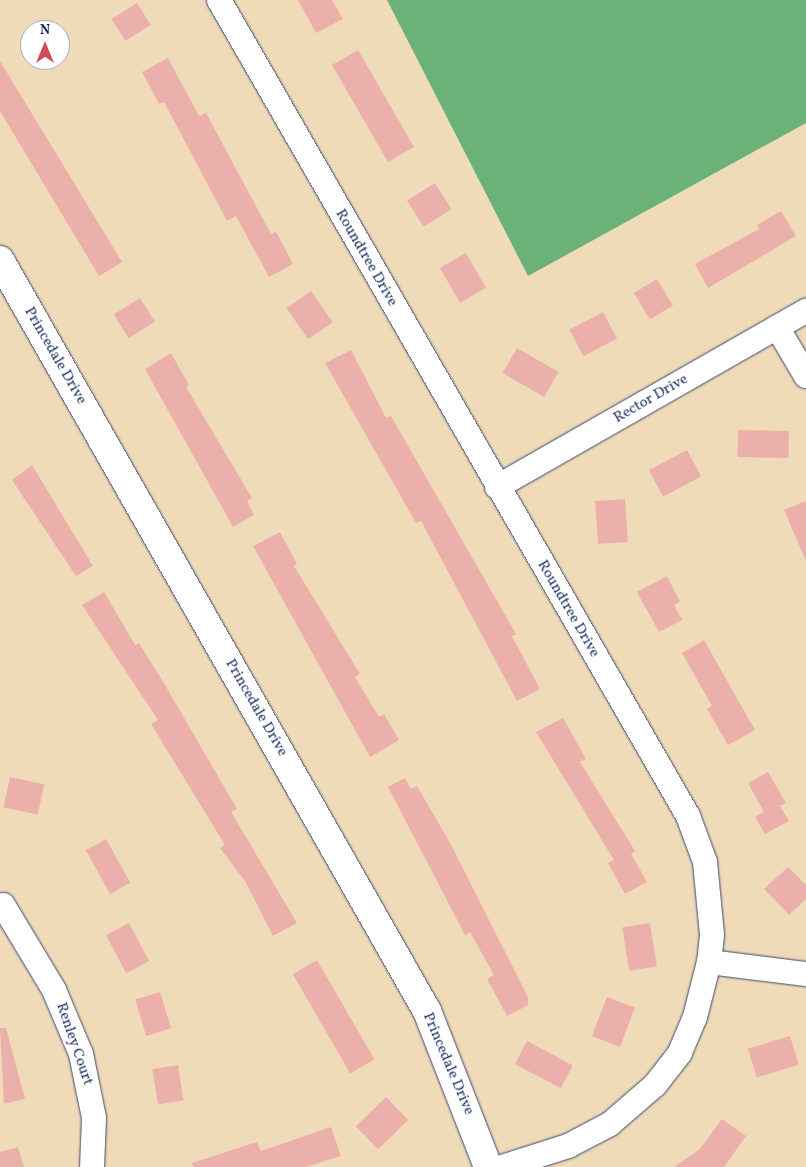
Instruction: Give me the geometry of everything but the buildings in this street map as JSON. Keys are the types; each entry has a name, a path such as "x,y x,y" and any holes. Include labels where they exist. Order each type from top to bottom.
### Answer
{"street":[{"name":"Roundtree Drive","path":"219,0 698,836 710,897 709,962 689,1035 655,1085 588,1137 502,1167"},
{"name":"Princedale Drive","path":"0,260 422,1002 446,1051 488,1167"},
{"name":"Rector Drive","path":"497,487 806,311"},
{"path":"777,327 806,376"},
{"name":"Renley Court","path":"3,905 54,990 81,1054 94,1118 92,1167"},
{"path":"709,962 806,974"}],"green space":[{"path":"387,0 806,0 806,123 528,276"}]}
